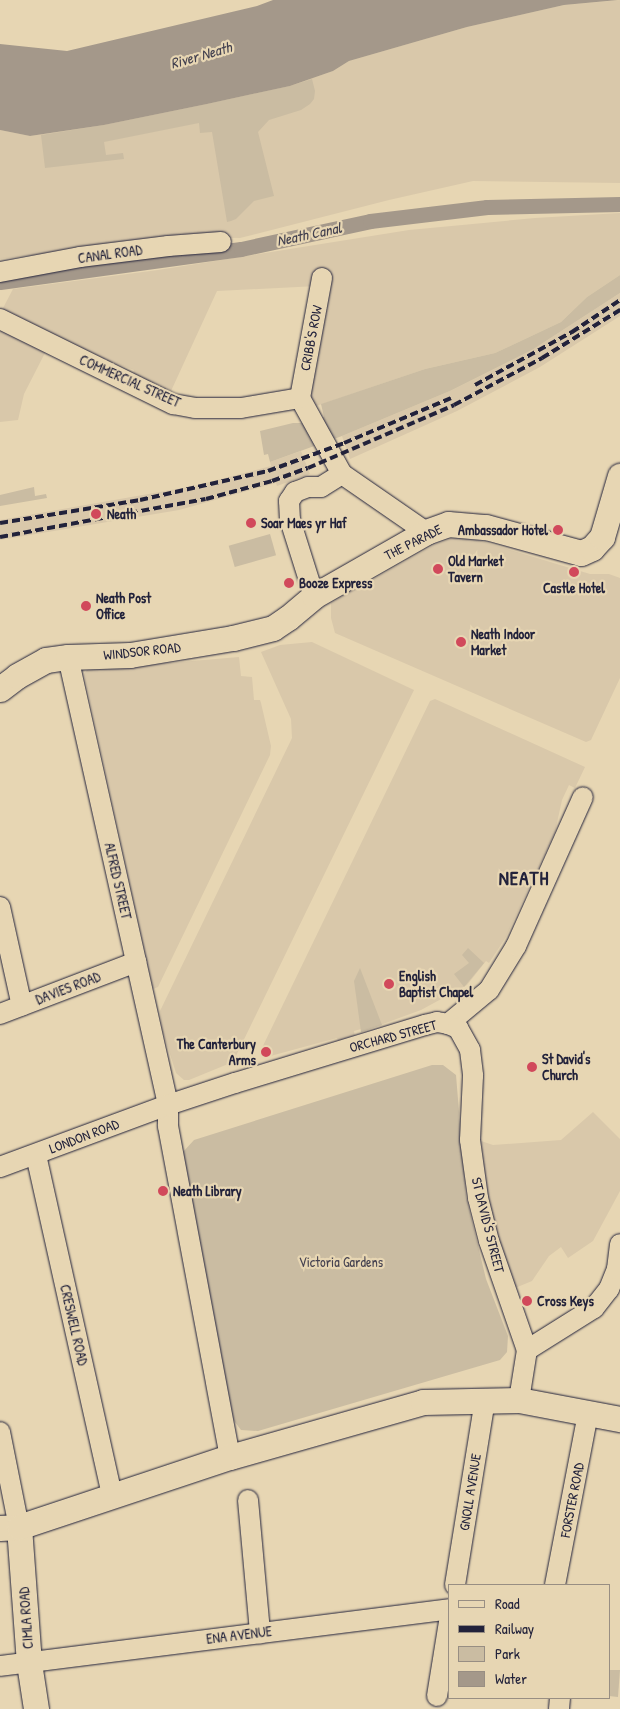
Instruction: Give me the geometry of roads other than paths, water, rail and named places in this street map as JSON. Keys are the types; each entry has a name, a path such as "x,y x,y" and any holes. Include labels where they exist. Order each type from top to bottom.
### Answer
{"main road":[{"name":"THE PARADE","path":"288,618 314,596 426,532 448,524 486,528 581,553 592,548 602,538 620,476"},
{"name":"WINDSOR ROAD","path":"0,689 17,676 46,660 68,657 130,655 233,638 273,628 288,618"},
{"path":"9,1527 230,1457 423,1402 519,1400 620,1419"},
{"name":"CIMLA ROAD","path":"9,1527 36,1709"}],"street":[{"name":"CANAL ROAD","path":"0,272 90,256 221,242"},
{"name":"CRIBB'S ROW","path":"300,398 322,278"},
{"name":"COMMERCIAL STREET","path":"0,319 173,404 195,408 241,408 300,398"},
{"path":"300,398 342,474 426,532"},
{"path":"314,596 290,520 289,500 295,492 308,487 321,487 342,474"},
{"name":"ALFRED STREET","path":"68,657 168,1105"},
{"name":"ORCHARD STREET","path":"168,1105 425,1025 437,1022 448,1024 489,990 516,946 583,796"},
{"path":"0,906 22,1006"},
{"name":"DAVIES ROAD","path":"0,1014 136,962"},
{"name":"ST DAVID'S STREET","path":"448,1024 458,1028 470,1050 473,1076 470,1140 478,1198 489,1241 527,1350 519,1400"},
{"path":"168,1105 168,1126 230,1457"},
{"name":"LONDON ROAD","path":"0,1167 168,1105"},
{"name":"CRESWELL ROAD","path":"36,1154 112,1495"},
{"path":"527,1350 594,1308 609,1289 617,1269 620,1244"},
{"name":"GNOLL AVENUE","path":"455,1584 485,1400"},
{"name":"FORSTER ROAD","path":"555,1584 588,1414"},
{"path":"0,1432 9,1527"},
{"path":"248,1500 260,1633"},
{"name":"ENA AVENUE","path":"0,1666 448,1609"},
{"path":"436,1696 448,1632"}],"water":[{"name":"River Neath","path":"273,0 618,0 564,5 467,27 349,61 333,71 290,86 207,104 104,125 30,136 0,130 0,44 67,51 257,6"}],"waterway":[{"name":"Neath Canal","path":"0,282 241,249 370,221 487,207 620,204"}],"railway":[{"path":"475,385 572,332 620,300"},
{"path":"0,537 206,499 272,481 308,468 454,405 542,358 620,310"},
{"path":"0,523 140,500 268,471 344,443 451,398"}],"place":[{"name":"Neath","path":"96,514"},
{"name":"Soar Maes yr Haf","path":"251,523"},
{"name":"Ambassador Hotel","path":"558,530"},
{"name":"Old Market Tavern","path":"438,569"},
{"name":"Castle Hotel","path":"574,572"},
{"name":"Booze Express","path":"289,583"},
{"name":"Neath Post Office","path":"86,606"},
{"name":"Neath Indoor Market","path":"461,642"},
{"name":"English Baptist Chapel","path":"389,984"},
{"name":"The Canterbury Arms","path":"266,1052"},
{"name":"St David's Church","path":"532,1067"},
{"name":"Neath Library","path":"163,1191"},
{"name":"Cross Keys","path":"527,1301"}],"district":[{"name":"NEATH","path":"524,879"}],"park label":[{"name":"Victoria Gardens","path":"341,1262"}]}
